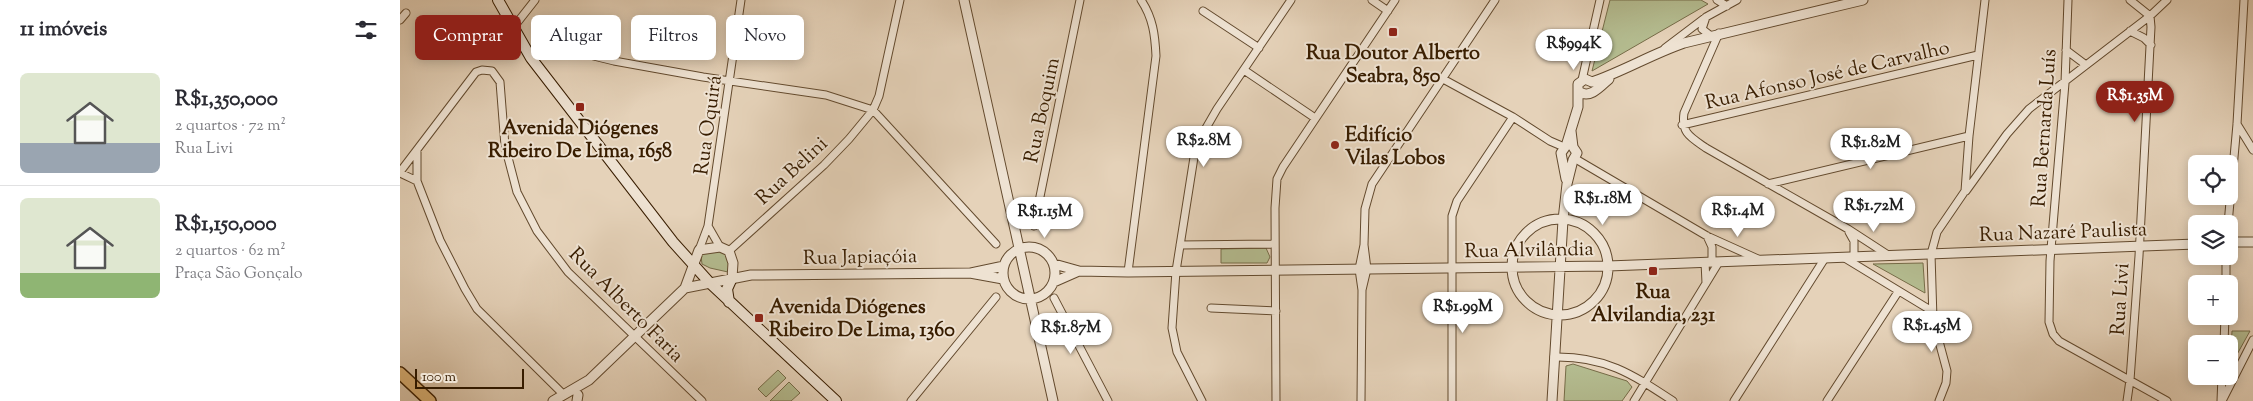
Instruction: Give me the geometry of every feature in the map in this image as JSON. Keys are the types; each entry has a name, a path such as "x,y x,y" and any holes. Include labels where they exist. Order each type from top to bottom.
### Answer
{"highway":[{"path":"400,373 430,401"},
{"path":"400,383 420,391"}],"main road":[{"path":"498,0 506,15"},
{"path":"521,42 531,58"},
{"path":"532,60 571,112 692,264 729,302 836,401"},
{"path":"729,302 728,289 732,278"}],"street":[{"path":"521,17 535,0"},
{"name":"Rua Oquirá","path":"699,250 708,226 741,0"},
{"name":"Rua Belini","path":"729,251 824,165 864,123 873,110 879,96 900,0"},
{"path":"964,0 1053,401"},
{"name":"Rua Boquim","path":"1034,226 1080,0"},
{"path":"1128,272 1156,56 1155,32 1149,12 1142,0"},
{"path":"1202,401 1182,363 1174,339 1173,302 1176,271 1195,151 1206,128 1291,0"},
{"path":"1372,0 1388,11"},
{"path":"1276,401 1275,244 1277,179 1282,167 1395,0"},
{"path":"1362,401 1362,290 1365,209 1372,184 1495,0"},
{"path":"1552,401 1563,220 1571,131 1587,87 1587,59 1600,0"},
{"path":"1718,0 1727,6"},
{"path":"1587,87 1662,50 1706,17 1737,0"},
{"path":"1662,50 1711,36 1864,0"},
{"path":"1965,191 1969,136 1985,0"},
{"name":"Rua Bernarda Luís","path":"2068,0 2064,83 2050,248 2049,322 2053,334 2060,341 2167,401"},
{"path":"2130,0 2150,16"},
{"path":"1939,401 1946,382 1947,371 1932,311 1931,254 1937,232 2017,121 2036,103 2130,32 2167,0"},
{"path":"2229,215 2237,124 2244,0"},
{"path":"1203,11 1259,48"},
{"path":"400,20 406,13"},
{"name":"Rua Livi","path":"2127,401 2130,380 2151,45 2150,16"},
{"path":"1706,17 1702,29 1711,36 1715,47 1688,103 1682,125 1686,132 1694,140 1888,254"},
{"path":"2130,32 2144,38 2151,45"},
{"path":"1711,36 1715,47"},
{"path":"2066,50 2086,65"},
{"name":"Rua Afonso José de Carvalho","path":"1682,125 1978,55"},
{"path":"611,60 826,95 873,110 996,244"},
{"name":"Rua Alberto Faria","path":"417,150 476,72 482,70 492,71 500,82 505,146 517,192 537,231 568,272 702,401"},
{"path":"1244,70 1316,118"},
{"path":"1443,79 1512,117 1589,166 1707,236 1760,260"},
{"path":"1452,401 1454,208 1512,117"},
{"path":"2237,124 2253,150"},
{"path":"1768,184 1969,136"},
{"path":"417,150 400,173 418,181"},
{"path":"417,150 418,181 440,240 477,309 554,386 571,397"},
{"path":"1563,220 1580,224 1595,234 1602,244 1608,266 1605,284 1596,299 1583,310 1566,315 1543,312 1530,305 1514,282 1512,268 1516,248 1527,233 1544,222 1563,220"},
{"path":"708,226 720,247"},
{"path":"1848,229 1854,241 1854,256"},
{"path":"1634,401 1706,283 1712,262 1712,247 1707,236"},
{"path":"2238,242 2253,242"},
{"path":"1180,245 1275,244"},
{"name":"Rua Nazaré Paulista","path":"1931,254 2188,244"},
{"path":"553,401 571,397 685,288 692,264 699,250 720,247 729,251 733,263 732,278 685,288"},
{"path":"1054,282 1054,264 1051,258 1040,249 1034,247 1020,248 1012,254 1004,266 1003,280 1010,291 1016,296 1031,300 1045,294 1054,282 1079,271"},
{"name":"Rua Alvilândia","path":"1276,270 1608,266 1888,254 1931,254"},
{"path":"1843,257 1932,311"},
{"path":"1734,401 1825,258"},
{"path":"1706,283 1712,262"},
{"path":"733,263 750,275"},
{"path":"1054,264 1079,271 1276,270"},
{"name":"Rua Japiaçóia","path":"732,278 750,275 970,273 1004,266"},
{"name":"Rua Japiaçóia","path":"970,273 1003,280"},
{"path":"1827,401 1898,292"},
{"path":"911,401 996,297"},
{"path":"1054,298 1108,401"},
{"path":"1211,308 1276,311"},
{"path":"2221,401 2253,340"},
{"path":"1554,357 1576,356 1600,361 1645,383 1673,401"},
{"path":"2221,401 2222,385"}],"green space":[{"path":"1610,0 1701,0 1708,4 1592,71"},
{"path":"1266,248 1270,257 1267,263 1221,263 1221,249"},
{"path":"721,249 729,257 730,269 728,272 702,264 701,256 703,251"},
{"path":"1923,263 1925,293 1873,264"},
{"path":"2232,331 2250,331 2238,353 2238,335 2232,335"},
{"path":"1573,364 1627,381 1632,387 1622,401 1564,401 1566,366"},
{"path":"778,370 786,378 766,397 758,389"},
{"path":"789,382 800,393 791,401 770,401"}],"place":[{"name":"Rua Doutor Alberto Seabra, 850","path":"1393,32"},
{"name":"Avenida Diógenes Ribeiro De Lima, 1658","path":"580,107"},
{"name":"Edifício Vilas Lobos","path":"1335,145"},
{"name":"Rua Alvilandia, 231","path":"1653,271"},
{"name":"Avenida Diógenes Ribeiro De Lima, 1360","path":"759,318"}]}
